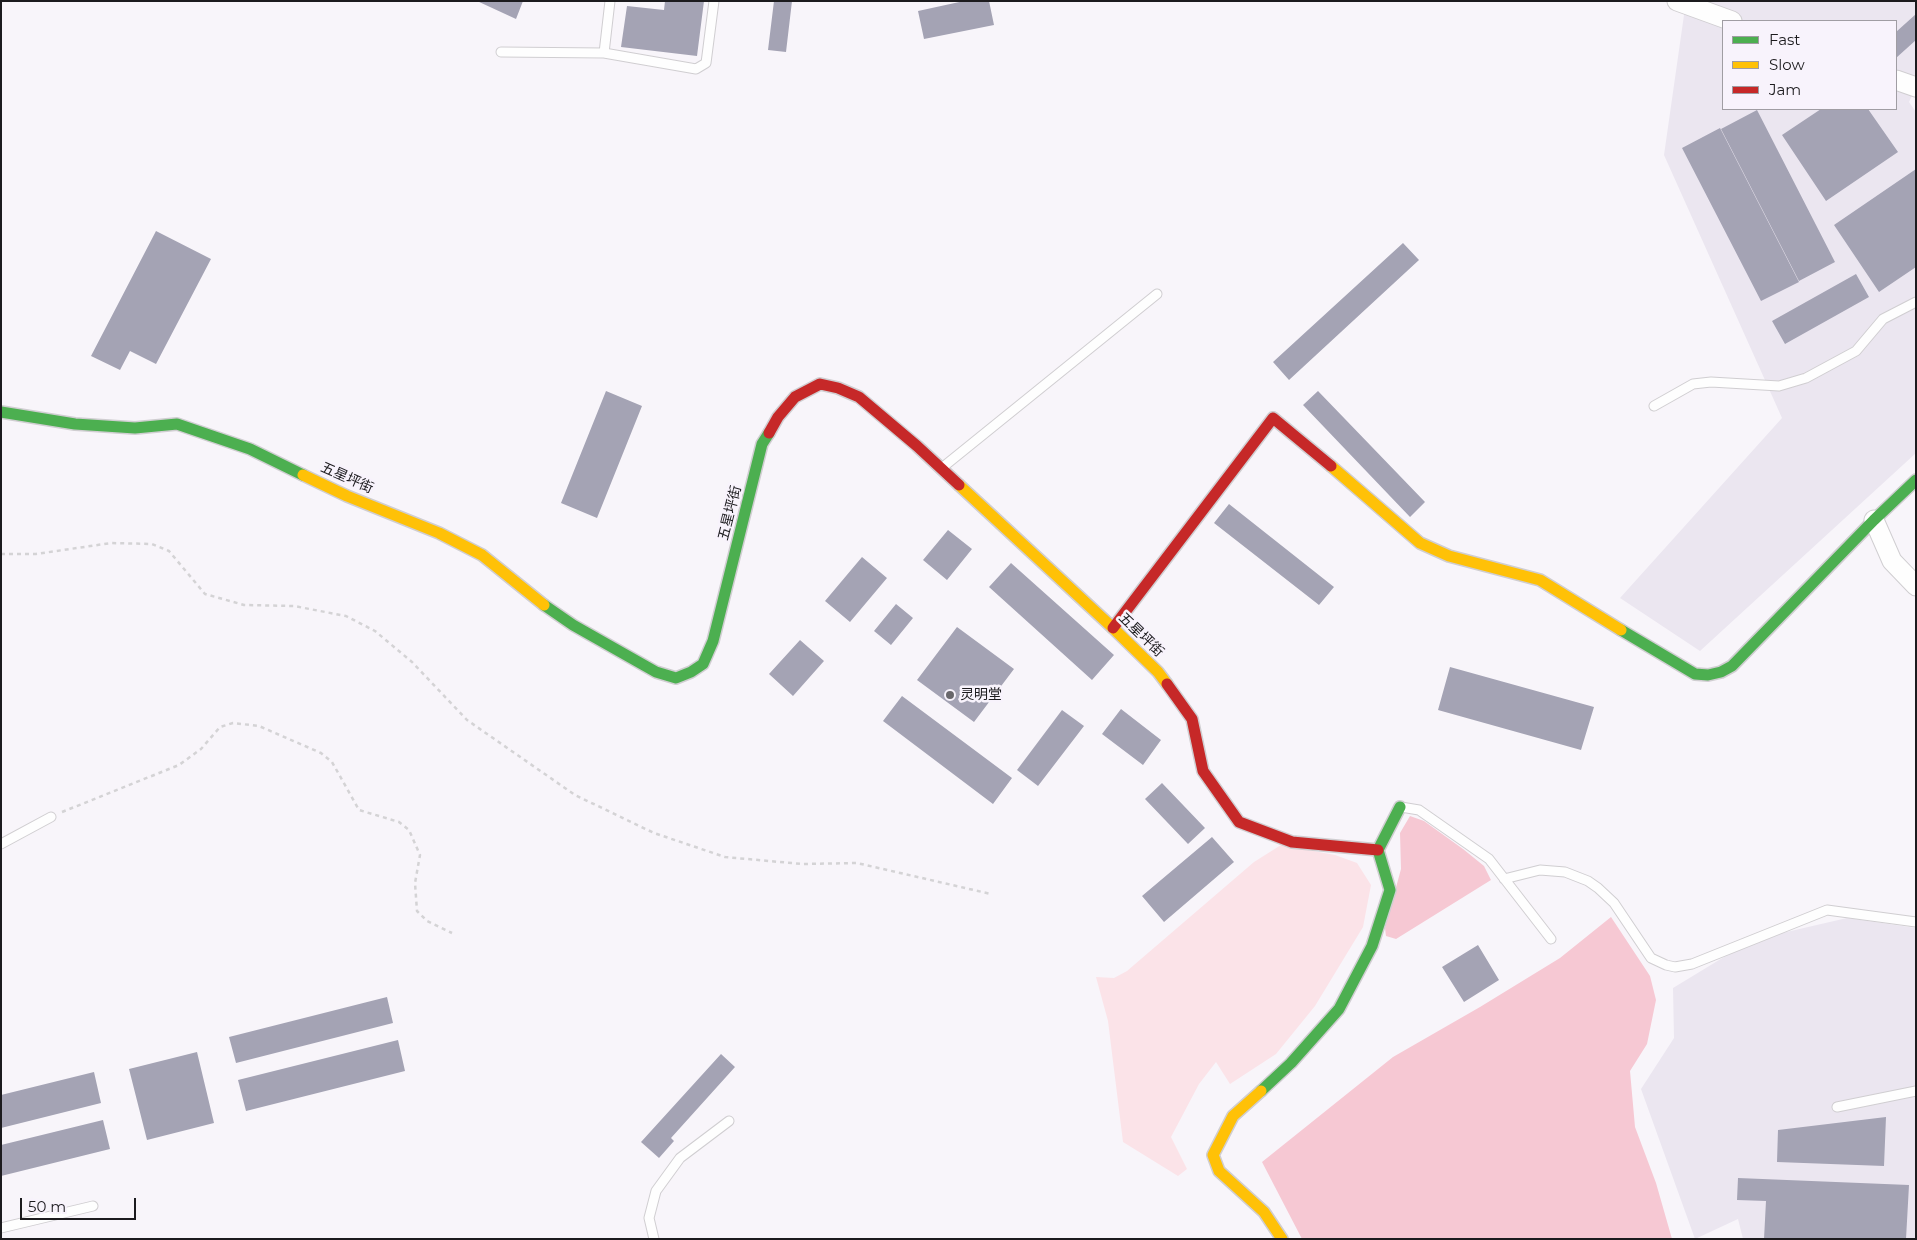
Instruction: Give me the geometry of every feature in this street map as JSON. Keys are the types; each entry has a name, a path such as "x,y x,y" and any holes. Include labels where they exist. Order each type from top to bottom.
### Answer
{"street":[{"path":"1677,1 1729,20"},
{"path":"1897,80 1916,88"},
{"name":"五星坪街","path":"1,412 75,424 135,428 176,424 250,449 347,496 439,533 482,555 533,597 573,625 656,672 676,678 691,672 703,664 713,641 762,444 778,417 795,397 820,384 838,388 859,397 917,446 1158,672 1192,719 1203,771 1239,822 1292,842 1378,850"},
{"path":"1113,628 1273,418 1352,483 1420,543 1449,556 1540,580 1695,674 1708,675 1721,672 1732,666 1874,520 1916,480"},
{"path":"1874,520 1892,561 1916,586"},
{"path":"1282,1239 1264,1212 1219,1172 1214,1154 1233,1116 1292,1063 1339,1009 1372,946 1390,890 1378,850 1400,807"}],"lane":[{"path":"604,53 610,1"},
{"path":"501,52 604,53 696,70 706,63 714,1"},
{"path":"941,469 1157,294"},
{"path":"1654,406 1693,384 1711,382 1779,386 1806,378 1856,351 1883,319 1916,302"},
{"path":"1400,807 1419,810 1489,859 1551,939"},
{"path":"1,844 51,816"},
{"path":"1504,879 1540,870 1565,872 1588,881 1614,903 1651,958 1675,967 1692,964 1827,910 1916,922"},
{"path":"1837,1107 1916,1091"},
{"path":"654,1239 649,1218 656,1191 680,1158 729,1121"},
{"path":"1,1228 93,1206"}],"path":[{"path":"1,554 36,554 111,543 152,544 169,551 205,594 244,605 294,606 346,616 375,631 412,662 467,720 575,796 654,833 725,858 802,864 857,862 990,894"},
{"path":"51,816 179,765 202,749 220,727 233,723 259,726 321,753 332,762 359,810 399,822 409,830 420,855 415,883 417,911 427,921 452,933"}],"shaded area":[{"path":"1686,1 1916,1 1916,87 1909,102 1916,112 1916,453 1700,651 1620,598 1782,418 1664,155"},
{"path":"1410,816 1424,821 1463,849 1484,866 1491,880 1396,939 1386,936 1385,928 1401,869 1400,833"},
{"path":"1281,845 1335,855 1357,863 1371,885 1363,927 1315,1006 1276,1054 1230,1084 1216,1062 1199,1084 1171,1137 1187,1169 1178,1176 1123,1142 1108,1021 1096,977 1114,978 1127,971 1254,862"},
{"path":"1611,917 1650,976 1656,1000 1647,1044 1630,1071 1635,1127 1656,1183 1672,1239 1302,1239 1262,1162 1393,1057 1560,958"},
{"path":"1847,918 1916,928 1916,1239 1743,1239 1738,1219 1695,1239 1641,1089 1674,1038 1673,988 1752,940"}],"building":[{"path":"477,1 523,1 516,19"},
{"path":"665,1 704,1 697,56 621,47 627,6 664,10"},
{"path":"774,1 792,1 786,52 768,50"},
{"path":"964,1 989,1 994,25 924,39 918,11"},
{"path":"1916,14 1916,40 1897,57 1897,31"},
{"path":"1757,110 1835,262 1799,281 1721,129"},
{"path":"1820,110 1869,110 1898,152 1826,201 1782,135"},
{"path":"1720,128 1799,282 1761,301 1682,148"},
{"path":"1916,169 1916,267 1879,292 1834,225"},
{"path":"156,231 211,259 156,364 130,351 120,370 91,356"},
{"path":"1403,243 1419,260 1289,380 1273,362"},
{"path":"1856,274 1869,297 1785,344 1772,321"},
{"path":"606,391 642,406 597,518 561,503"},
{"path":"1318,391 1425,502 1410,517 1303,405"},
{"path":"1229,504 1334,587 1319,605 1214,523"},
{"path":"948,530 972,549 947,580 923,560"},
{"path":"862,557 887,578 850,622 825,601"},
{"path":"1011,563 1114,655 1092,680 989,587"},
{"path":"896,604 913,618 891,645 874,631"},
{"path":"957,627 1014,669 974,722 917,680"},
{"path":"800,640 824,661 793,696 769,674"},
{"path":"1450,667 1594,707 1581,750 1438,710"},
{"path":"902,696 1012,778 993,804 883,721"},
{"path":"1121,709 1161,740 1143,765 1102,734"},
{"path":"1062,710 1084,726 1038,786 1017,770"},
{"path":"1162,783 1205,828 1188,844 1145,799"},
{"path":"1212,837 1234,862 1164,922 1142,896"},
{"path":"1478,945 1499,980 1464,1002 1442,967"},
{"path":"387,997 393,1023 236,1063 229,1037"},
{"path":"398,1040 405,1071 246,1111 238,1080"},
{"path":"197,1052 214,1123 147,1140 129,1069"},
{"path":"721,1054 735,1067 671,1138 674,1141 659,1158 641,1142"},
{"path":"94,1072 101,1103 1,1128 1,1095"},
{"path":"1886,1117 1884,1166 1777,1162 1778,1130"},
{"path":"103,1120 110,1149 1,1176 1,1145"},
{"path":"1738,1178 1909,1185 1906,1239 1764,1239 1766,1201 1737,1200"}],"traffic: fast":[{"path":"1,412 75,424 135,428 177,424 250,449 303,475"},
{"path":"544,605 573,625 656,672 676,678 691,672 703,664 713,641 762,444 769,433"},
{"path":"1621,630 1695,674 1708,675 1721,672 1732,666 1874,520 1916,480"},
{"path":"1261,1091 1291,1063 1339,1009 1372,946 1390,890 1378,850 1400,807"}],"traffic: slow":[{"path":"1331,466 1420,543 1449,556 1540,580 1621,630"},
{"path":"303,475 347,496 439,533 482,555 544,605"},
{"path":"959,485 1113,628 1158,672 1167,684"},
{"path":"1261,1091 1233,1116 1213,1155 1219,1171 1264,1212 1282,1239"}],"traffic: jam":[{"path":"769,433 778,417 795,397 820,384 838,388 859,397 917,446 959,485"},
{"path":"1113,628 1273,418 1331,466"},
{"path":"1167,684 1192,719 1203,771 1239,822 1292,842 1378,850"}],"place":[{"name":"灵明堂","path":"950,695"}]}
